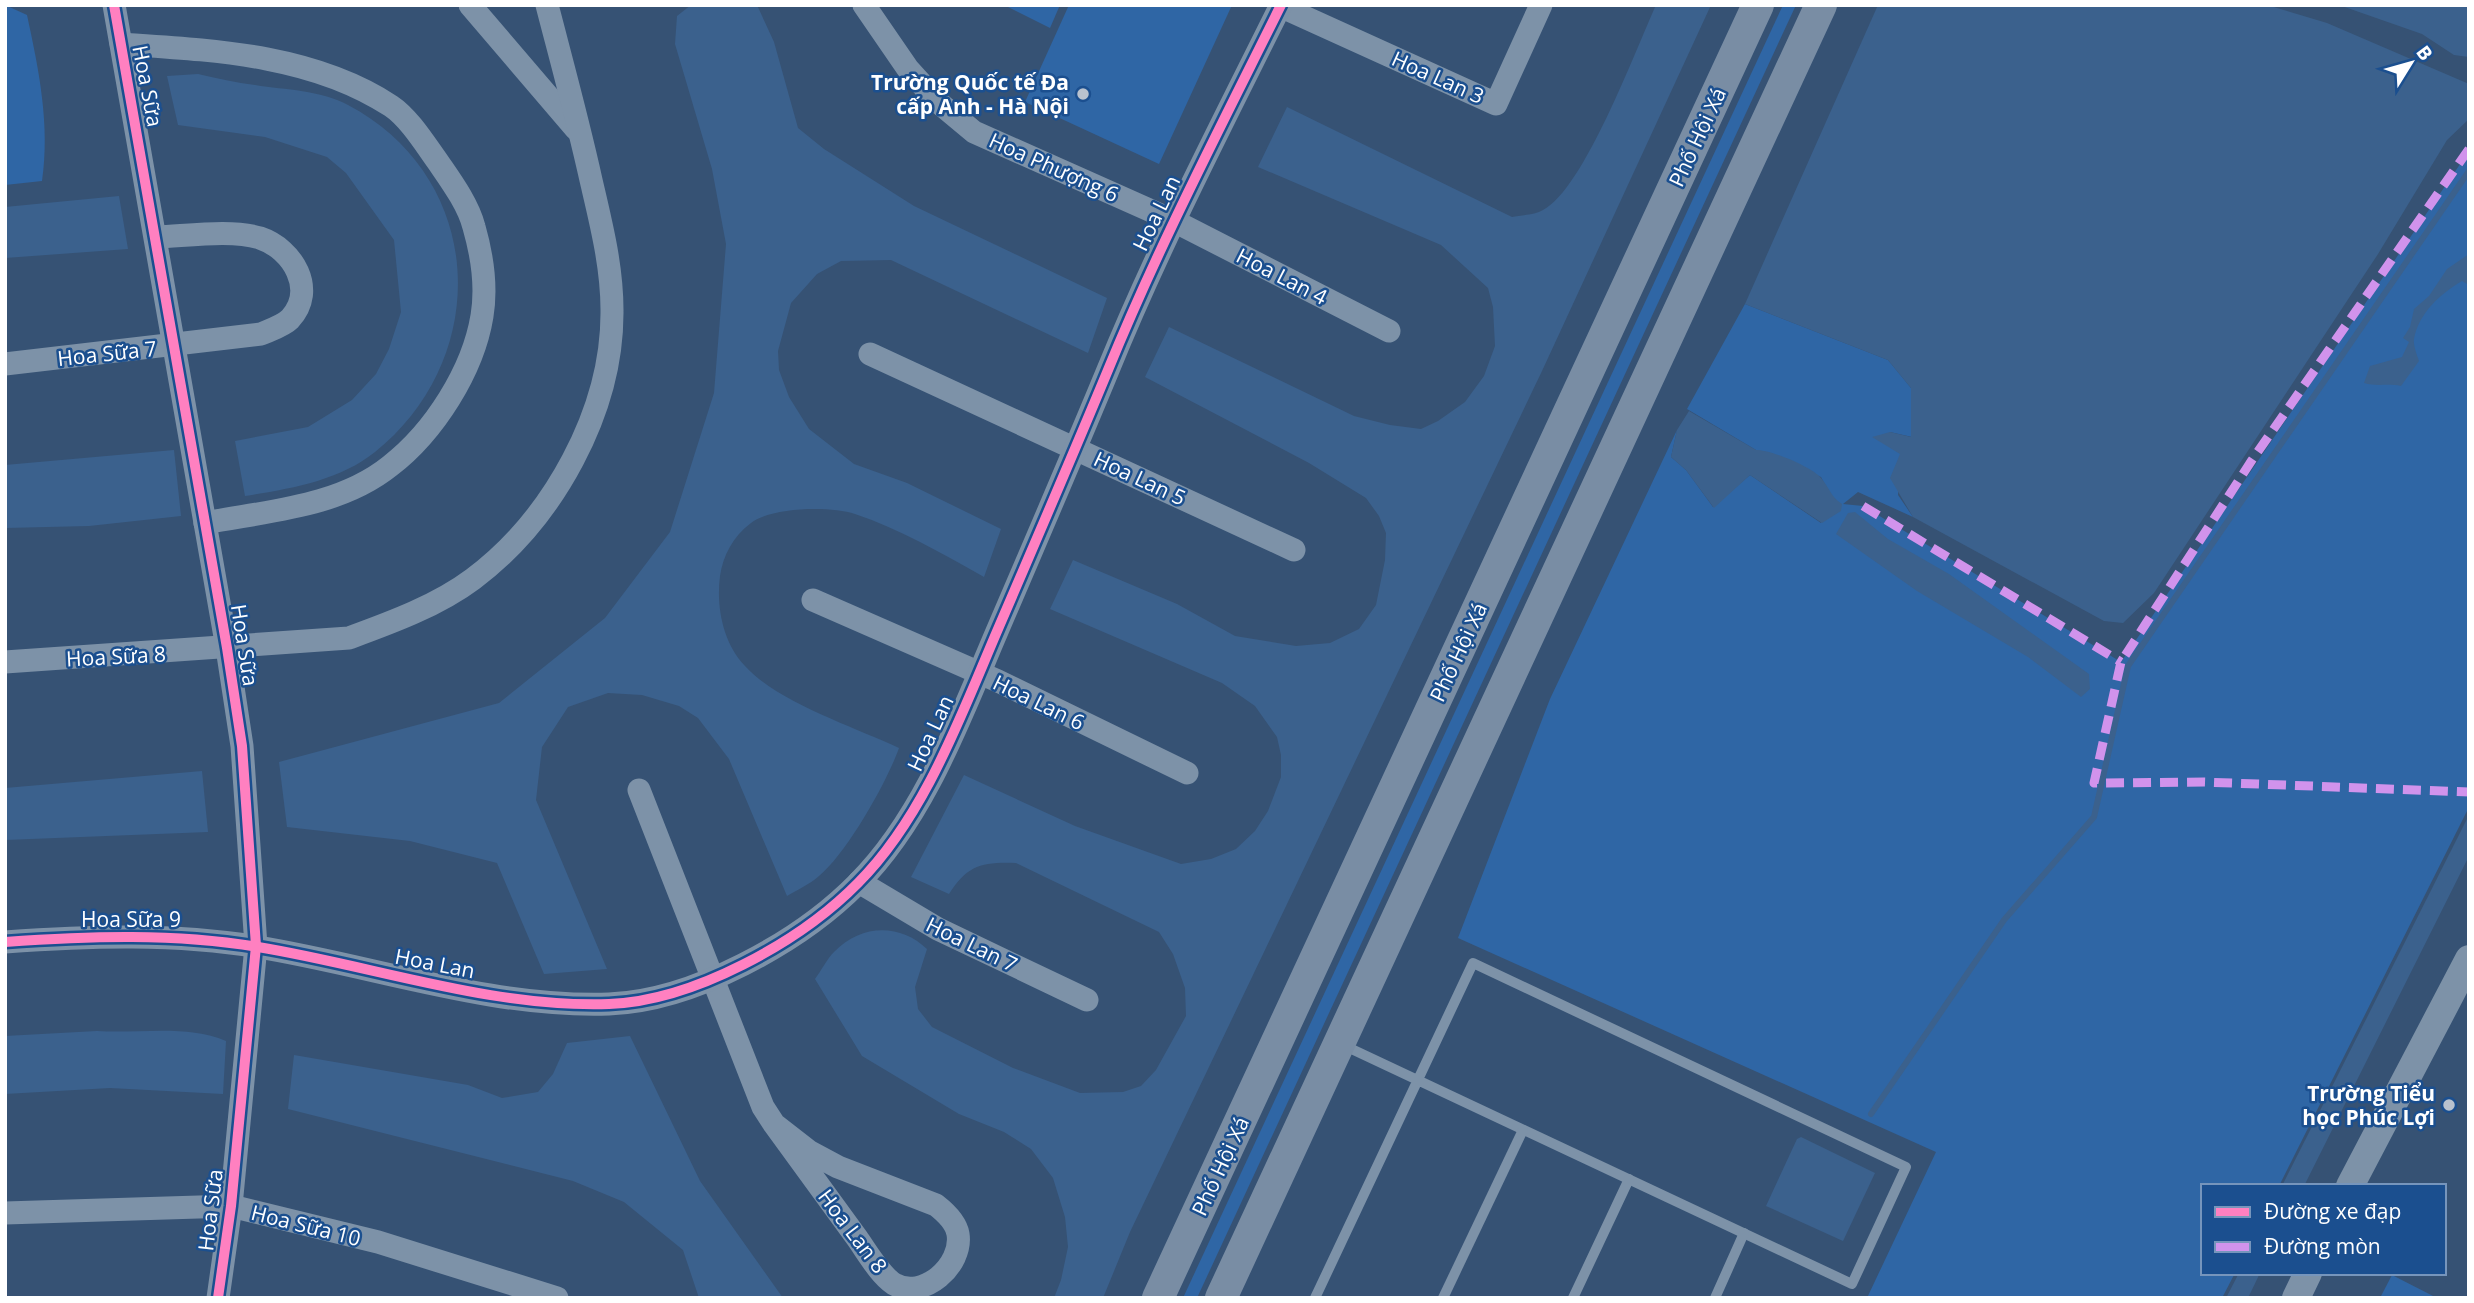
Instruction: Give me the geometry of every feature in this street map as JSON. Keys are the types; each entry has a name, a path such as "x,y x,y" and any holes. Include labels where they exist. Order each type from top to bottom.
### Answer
{"main road":[{"name":"Phố Hội Xá","path":"1158,1298 1758,5"},
{"path":"1222,1298 1821,5"}],"street":[{"name":"Hoa Sữa","path":"114,5 157,237 242,746 256,946 231,1206 218,1298"},
{"path":"470,5 580,134"},
{"name":"Hoa Sữa 8","path":"5,662 349,638 390,623 473,579 536,520 566,471 606,378 612,311 606,242 547,5"},
{"name":"Hoa Phượng 6","path":"864,5 908,69 938,102 974,132 1174,221"},
{"name":"Hoa Lan 3","path":"1281,6 1496,104 1541,5"},
{"name":"Hoa Lan","path":"256,946 541,1002 614,1004 712,979 788,938 859,882 894,841 930,780 979,673 1174,221 1281,6"},
{"path":"121,44 269,59 320,72 361,89 394,107 425,143 453,183 474,225 484,276 482,317 467,361 446,402 419,438 390,467 353,489 305,505 205,523"},
{"name":"Hoa Lan 4","path":"1174,221 1389,331"},
{"name":"Hoa Sữa 7","path":"5,364 261,334 289,321 298,306 303,288 294,262 280,248 258,237 157,237"},
{"name":"Hoa Lan 5","path":"870,354 1294,550"},
{"name":"Hoa Lan 6","path":"813,600 979,673 1187,773"},
{"name":"Hoa Lan 8","path":"639,790 763,1107 774,1124 892,1283 916,1289 937,1279 955,1253 958,1241 958,1233 947,1214 936,1205 810,1152 774,1124"},
{"name":"Hoa Lan 7","path":"859,882 938,929 1087,1000"},
{"name":"Hoa Sữa 9","path":"5,942 183,937 256,946"},
{"path":"2351,1184 2469,959"},
{"name":"Hoa Sữa 10","path":"5,1213 231,1206 378,1242 557,1298"},
{"path":"2295,1298 2307,1275"}],"lane":[{"path":"1315,1298 1418,1080 1473,962 1906,1167 1852,1284 1418,1080 1339,1044"},
{"path":"1443,1298 1523,1130"},
{"path":"1573,1298 1629,1180"},
{"path":"1715,1298 1744,1233"}],"shaded area":[{"path":"5,5 27,15 39,77 45,139 42,181 5,185"},
{"path":"691,5 757,5 774,42 798,128 824,149 914,206 1107,298 1088,353 891,260 841,261 817,274 791,303 778,351 779,370 789,397 809,429 854,464 907,483 1001,529 984,577 905,534 844,511 787,511 760,518 745,528 726,554 719,588 720,612 726,636 737,657 759,679 776,691 899,748 893,762 876,797 842,851 819,876 787,896 729,759 698,718 679,706 642,695 608,693 568,707 542,747 536,800 607,969 544,974 497,863 410,841 287,827 279,762 499,703 605,618 670,532 714,393 726,244 712,169 675,44 677,16"},
{"path":"1004,5 1060,5 1050,28"},
{"path":"1069,5 1232,5 1159,164 1025,102"},
{"path":"1656,5 1711,5 1542,371 1130,1232 1103,1298 1054,1298 1068,1247 1065,1217 1053,1178 1031,1149 1004,1132 959,1114 862,1056 815,979 831,955 856,936 880,930 893,931 927,949 915,987 918,1009 932,1027 1013,1068 1080,1093 1123,1092 1141,1086 1156,1070 1186,1016 1185,988 1173,954 1159,932 1016,863 993,863 976,867 956,884 949,894 911,877 964,775 1075,826 1181,864 1211,859 1236,849 1255,831 1268,811 1281,777 1281,755 1277,737 1255,706 1222,683 1050,609 1073,560 1177,604 1235,636 1296,646 1330,643 1359,629 1376,605 1385,560 1386,533 1379,516 1366,498 1309,463 1145,377 1169,327 1354,416 1421,429 1465,402 1484,376 1495,346 1493,307 1488,288 1441,245 1258,167 1287,107 1512,217 1540,212 1559,197 1591,148 1622,85"},
{"path":"1783,5 1796,5 1197,1298 1183,1298"},
{"path":"1878,5 2267,5 2327,23 2469,84 2469,119 2447,140 2378,254 2154,593 2123,623 2104,621 1913,517 1890,478 1900,454 1872,437 1890,432 1911,437 1911,388 1888,360 1745,304"},
{"path":"2339,5 2461,5 2469,8 2469,57 2454,55 2422,34"},
{"path":"198,74 326,96 348,105 394,137 427,177 448,222 458,270 455,320 440,368 413,413 375,452 346,470 296,487 245,496 235,441 308,427 352,400 376,374 389,349 401,312 394,240 346,173 327,157 265,137 178,125 167,76"},
{"path":"2469,151 2469,807 2280,1184 2201,1184 2201,1275 2234,1275 2222,1298 1867,1298 1936,1152 1458,938 1550,699 1677,430 1671,457 1686,470 1713,507 1750,475 1821,523 1832,498 1821,477 1756,450 1687,409 1745,304 1888,360 1911,388 1912,437 1890,432 1884,442 1901,454 1898,495 1913,517 1858,492 1843,504 1863,506 2121,662"},
{"path":"119,196 128,249 5,258 5,207"},
{"path":"2469,254 2469,285 2462,281 2454,286 2438,298 2426,313 2414,339 2419,361 2401,386 2364,383 2370,366 2402,357 2409,342 2403,338 2410,327 2414,309 2429,296 2447,269"},
{"path":"1689,411 1756,450 1800,464 1816,474 1842,504 1841,511 1822,523 1750,475 1714,508 1686,470 1671,457 1677,430"},
{"path":"174,450 181,516 89,526 5,528 5,465"},
{"path":"1855,512 1888,539 1949,574 2089,674 2090,689 2081,697 2028,657 1917,591 1836,534 1848,513"},
{"path":"202,771 208,832 5,840 5,788"},
{"path":"2469,815 2469,856 2305,1184 2283,1184"},
{"path":"97,1031 179,1031 226,1041 223,1094 110,1088 5,1094 5,1036"},
{"path":"630,1036 700,1181 783,1298 699,1298 683,1250 624,1202 573,1181 288,1109 294,1055 468,1085 502,1098 538,1092 553,1074 567,1043"},
{"path":"1801,1137 1875,1173 1843,1241 1766,1206 1797,1139"},
{"path":"2238,1275 2259,1275 2248,1298 2226,1298"},
{"path":"2392,1275 2437,1298 2380,1298"}],"waterway":[{"path":"1871,1114 2004,920 2094,817 2128,666 2469,171"}],"marked path":[{"path":"2469,149 2252,460 2121,662 2094,783 2204,782 2469,792"},
{"path":"1863,506 2121,662"}],"cycle path":[{"path":"114,5 242,746 256,946 231,1206 218,1298"},
{"path":"5,942 68,938 195,939 302,955 477,993 565,1003 609,1004 675,992 709,980 743,965 806,926 858,883 882,856 922,796 970,696 1148,277 1281,5"}],"place":[{"name":"Trường Quốc tế Đa cấp Anh - Hà Nội","path":"1083,94"},
{"name":"Trường Tiểu học Phúc Lợi","path":"2449,1105"}]}
